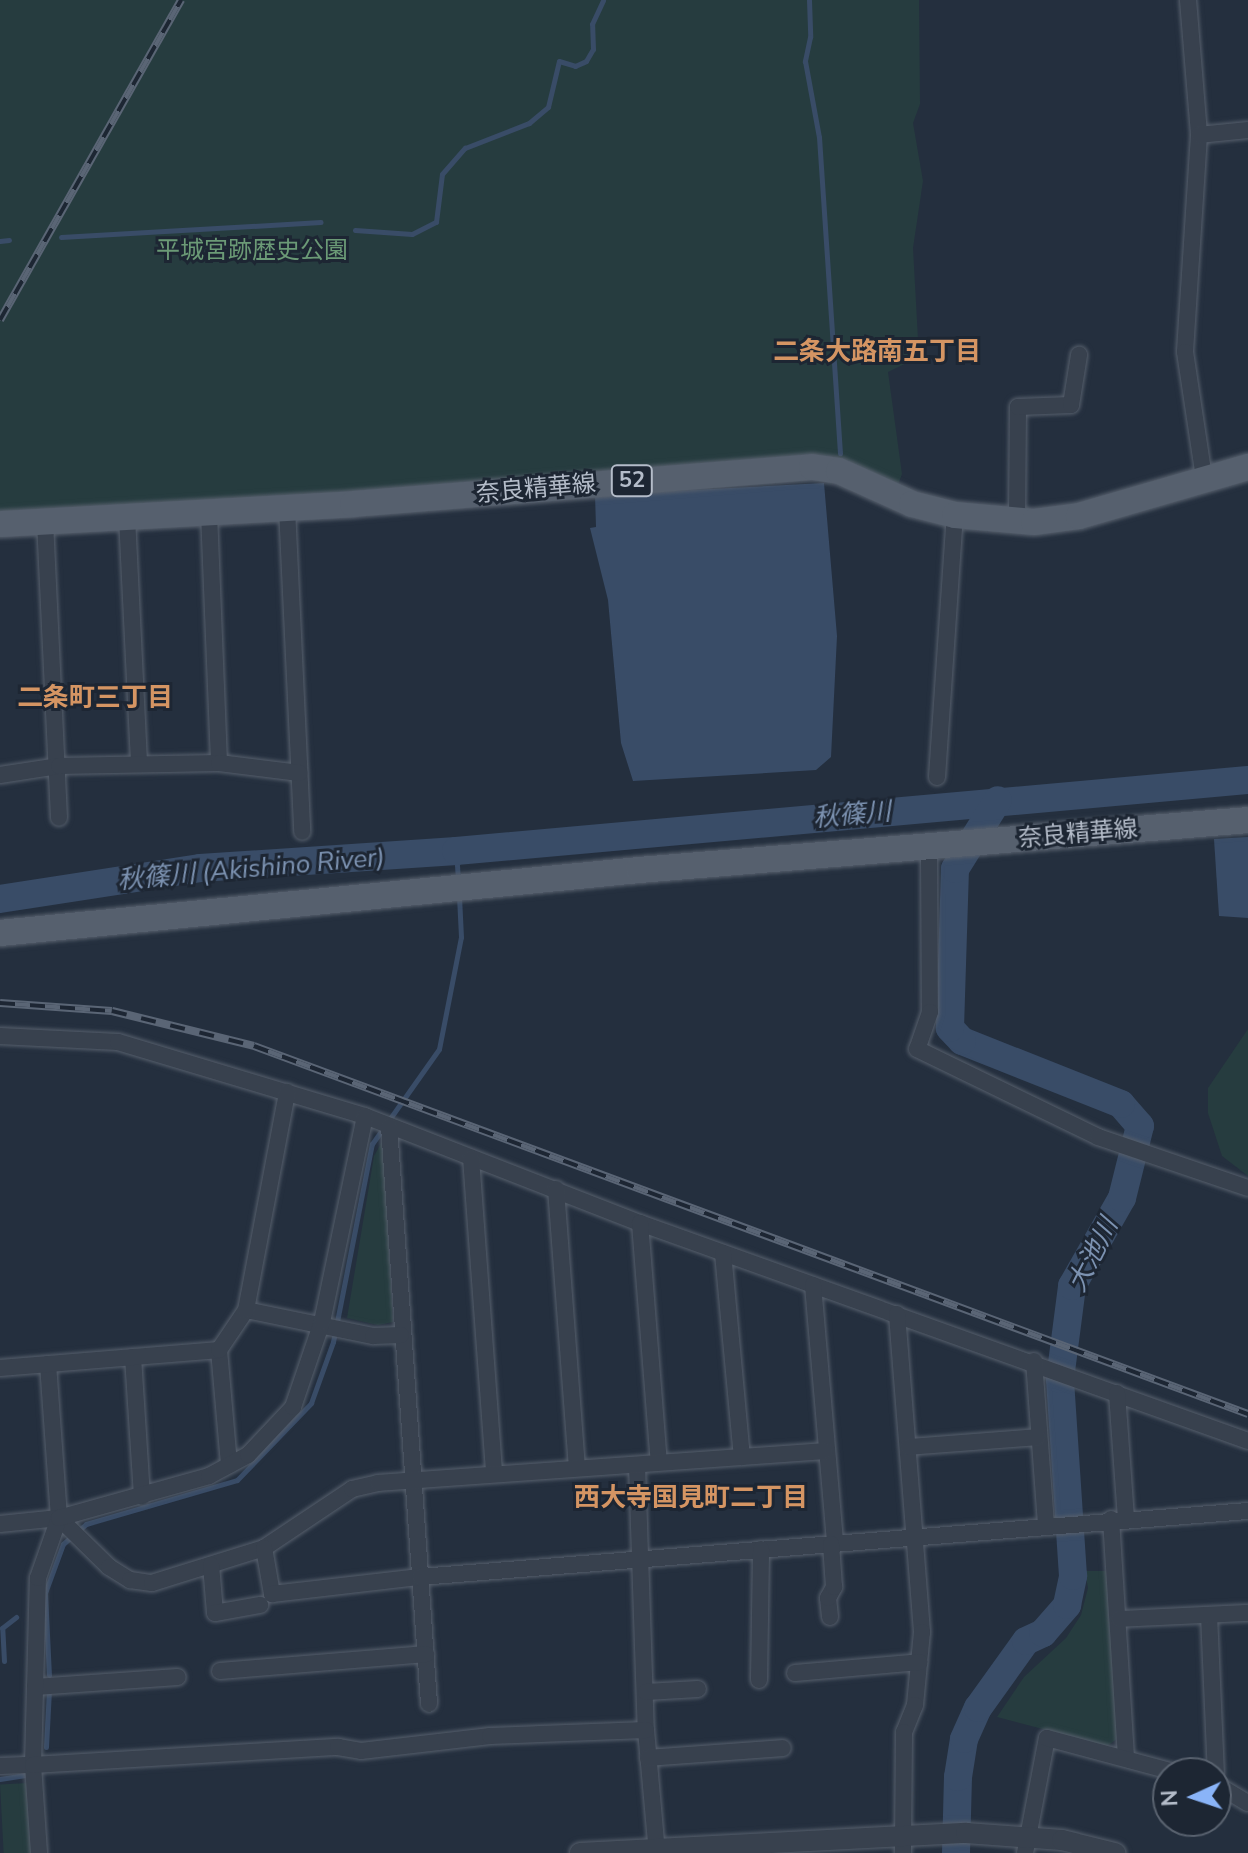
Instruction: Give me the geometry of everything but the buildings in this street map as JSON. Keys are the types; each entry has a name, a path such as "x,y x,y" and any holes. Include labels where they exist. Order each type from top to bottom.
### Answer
{"main road":[{"name":"奈良精華線","path":"0,524 287,508 812,467 839,471 912,504 955,515 1017,521 1079,516 1204,477 1248,467"},
{"name":"奈良精華線","path":"0,933 109,919 1248,820"}],"street":[{"path":"1188,0 1199,135 1185,352 1204,477"},
{"path":"1199,135 1248,130"},
{"path":"1017,521 1018,407 1071,405 1079,355"},
{"path":"287,508 302,832"},
{"path":"209,513 219,763"},
{"path":"937,777 955,515"},
{"path":"127,517 139,764"},
{"path":"45,521 59,766 59,818"},
{"path":"0,775 59,766 219,763 299,773"},
{"path":"935,846 930,1012 917,1049 1098,1137 1248,1188"},
{"path":"0,1036 118,1042 365,1116 640,1223 1042,1364 1248,1441"},
{"path":"229,1465 219,1350 246,1310 287,1092"},
{"path":"0,1524 59,1518 142,1497 229,1465 248,1455 293,1407 322,1322 365,1116"},
{"path":"389,1126 401,1335 429,1704"},
{"path":"471,1158 494,1473"},
{"path":"556,1189 577,1468"},
{"path":"640,1223 659,1462"},
{"path":"723,1253 742,1457"},
{"path":"813,1285 833,1544 834,1587 828,1598 830,1617"},
{"path":"246,1310 322,1322 373,1336 401,1335"},
{"path":"897,1314 915,1536 920,1662 915,1705 904,1732 903,1845"},
{"path":"0,1368 219,1350"},
{"path":"133,1357 142,1497"},
{"path":"39,1853 33,1765 38,1578 59,1518 48,1364"},
{"path":"1042,1364 1038,1437 1049,1525"},
{"path":"1117,1393 1119,1619 1126,1758"},
{"path":"908,1447 1038,1437"},
{"path":"59,1518 109,1567 130,1580 152,1583 264,1548 352,1489 494,1473 825,1451"},
{"path":"637,1465 644,1559 646,1730 657,1852"},
{"path":"264,1548 272,1594 420,1577 1248,1511"},
{"path":"759,1680 756,1611 764,1597 761,1549"},
{"path":"211,1565 215,1613 260,1605"},
{"path":"1119,1619 1248,1613"},
{"path":"1209,1615 1215,1757"},
{"path":"220,1671 426,1654"},
{"path":"795,1673 920,1662"},
{"path":"35,1687 178,1677"},
{"path":"646,1692 698,1689"},
{"path":"0,1766 338,1747 361,1751 490,1736 646,1730"},
{"path":"1025,1844 1047,1738 1152,1766"},
{"path":"648,1758 783,1748"},
{"path":"580,1853 903,1845 939,1835 966,1833 1025,1844 1115,1853"}],"green space":[{"name":"平城宮跡歴史公園","path":"0,0 919,0 920,104 913,123 923,181 913,248 919,357 888,372 902,474 898,485 830,464 0,516"},
{"path":"1248,1029 1248,1176 1222,1156 1208,1113 1208,1088"},
{"path":"383,1140 393,1322 378,1325 347,1318 374,1156"},
{"path":"1085,1571 1106,1571 1109,1593 1117,1739 1107,1746 997,1717 1024,1677 1066,1638 1081,1615 1088,1588"},
{"path":"28,1783 32,1853 4,1853 0,1784"}],"water":[{"path":"824,483 837,636 831,757 816,770 633,781 621,743 608,600 590,528 596,527 595,495"},
{"path":"1248,837 1248,918 1219,916 1214,839"}],"waterway":[{"path":"355,230 412,234 436,222 442,174 465,148 529,123 548,107 559,61 575,66 586,61 593,49 592,24 603,0"},
{"path":"809,0 810,37 805,61 819,137 840,453"},
{"path":"61,237 321,222"},
{"path":"0,241 9,240"},
{"name":"秋篠川","path":"0,899 200,868 456,851 1248,780"},
{"name":"大池川","path":"956,1853 958,1777 964,1739 978,1708 1026,1641 1043,1633 1067,1605 1073,1576 1060,1379 1072,1286 1122,1198 1140,1126 1121,1104 962,1041 950,1028 955,869 998,800"},
{"path":"456,851 458,882"},
{"path":"49,1675 45,1593 63,1544 86,1524 237,1480 311,1403 333,1342 372,1144 439,1049 461,937 459,896"},
{"path":"4,1661 2,1628 16,1617"},
{"path":"46,1747 49,1690"},
{"path":"0,1779 26,1775"}],"railway":[{"path":"0,320 181,0"},
{"path":"0,1003 112,1011 254,1046 1248,1414"}],"district":[{"name":"二条大路南五丁目","path":"877,352"},
{"name":"二条町三丁目","path":"95,698"},
{"name":"西大寺国見町二丁目","path":"691,1498"}],"water label":[{"name":"秋篠川 (Akishino River)","path":"251,869"}]}
